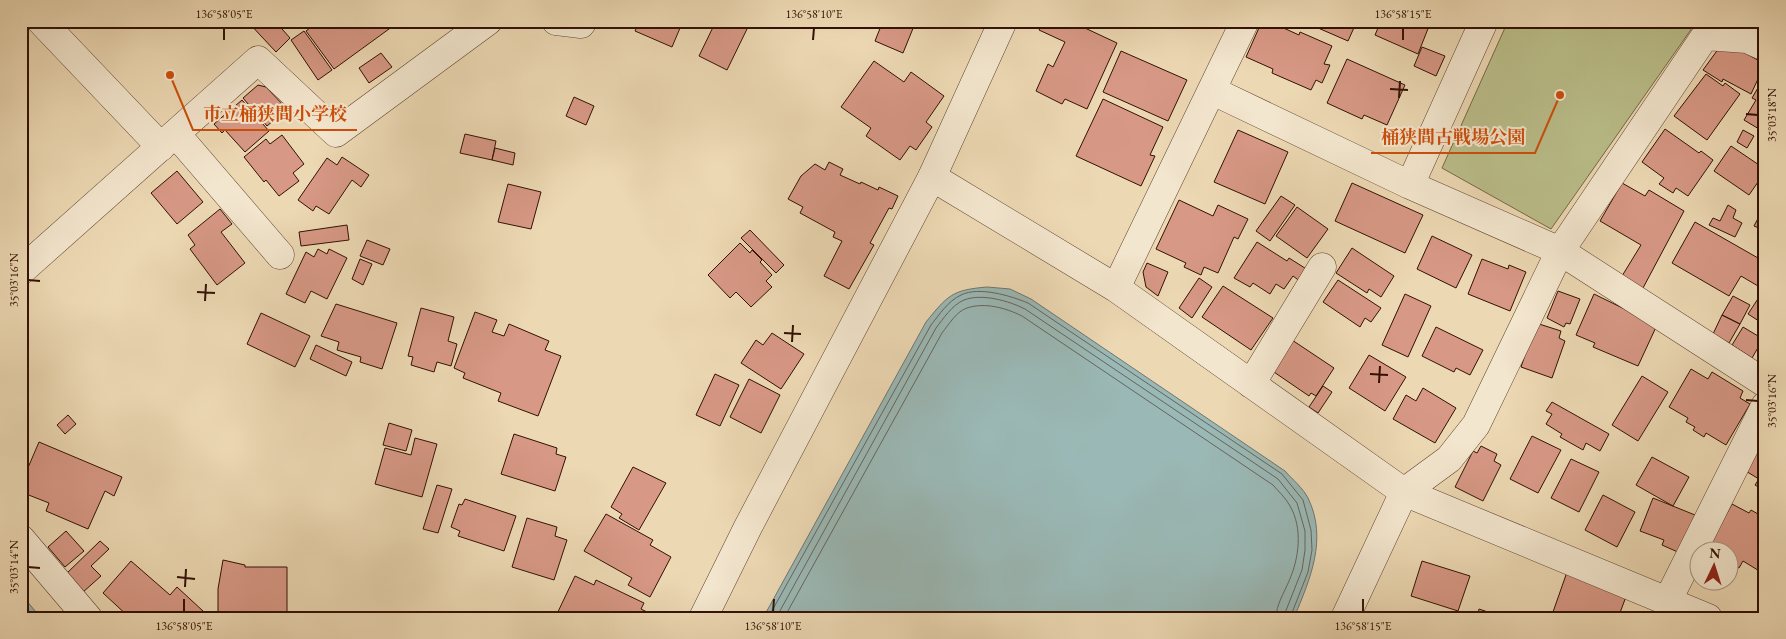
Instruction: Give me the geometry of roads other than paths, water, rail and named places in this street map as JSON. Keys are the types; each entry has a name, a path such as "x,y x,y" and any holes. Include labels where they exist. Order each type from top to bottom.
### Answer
{"street":[{"path":"41,21 168,140 280,255"},
{"path":"21,271 258,60 336,133 488,21"},
{"path":"556,21 580,24 583,21"},
{"path":"703,618 748,527 932,178 1003,21"},
{"path":"1116,288 1213,91 1245,21"},
{"path":"1410,185 1484,21"},
{"path":"1345,618 1404,492 1449,459 1476,425 1560,251 1703,29 1747,39 1765,47"},
{"path":"1213,91 1410,185 1560,251 1765,383"},
{"path":"932,178 1116,288 1404,492 1708,618"},
{"path":"1251,384 1322,267"},
{"path":"1667,602 1765,406"},
{"path":"21,539 88,618"}],"water":[{"path":"987,287 1010,289 1031,299 1285,471 1308,498 1314,513 1317,544 1311,574 1294,618 763,618 926,322 946,300 958,292"},
{"path":"21,594 41,618 21,618"}],"place":[{"name":"市立桶狭間小学校","path":"170,75"},
{"name":"桶狭間古戦場公園","path":"1560,95"}]}
